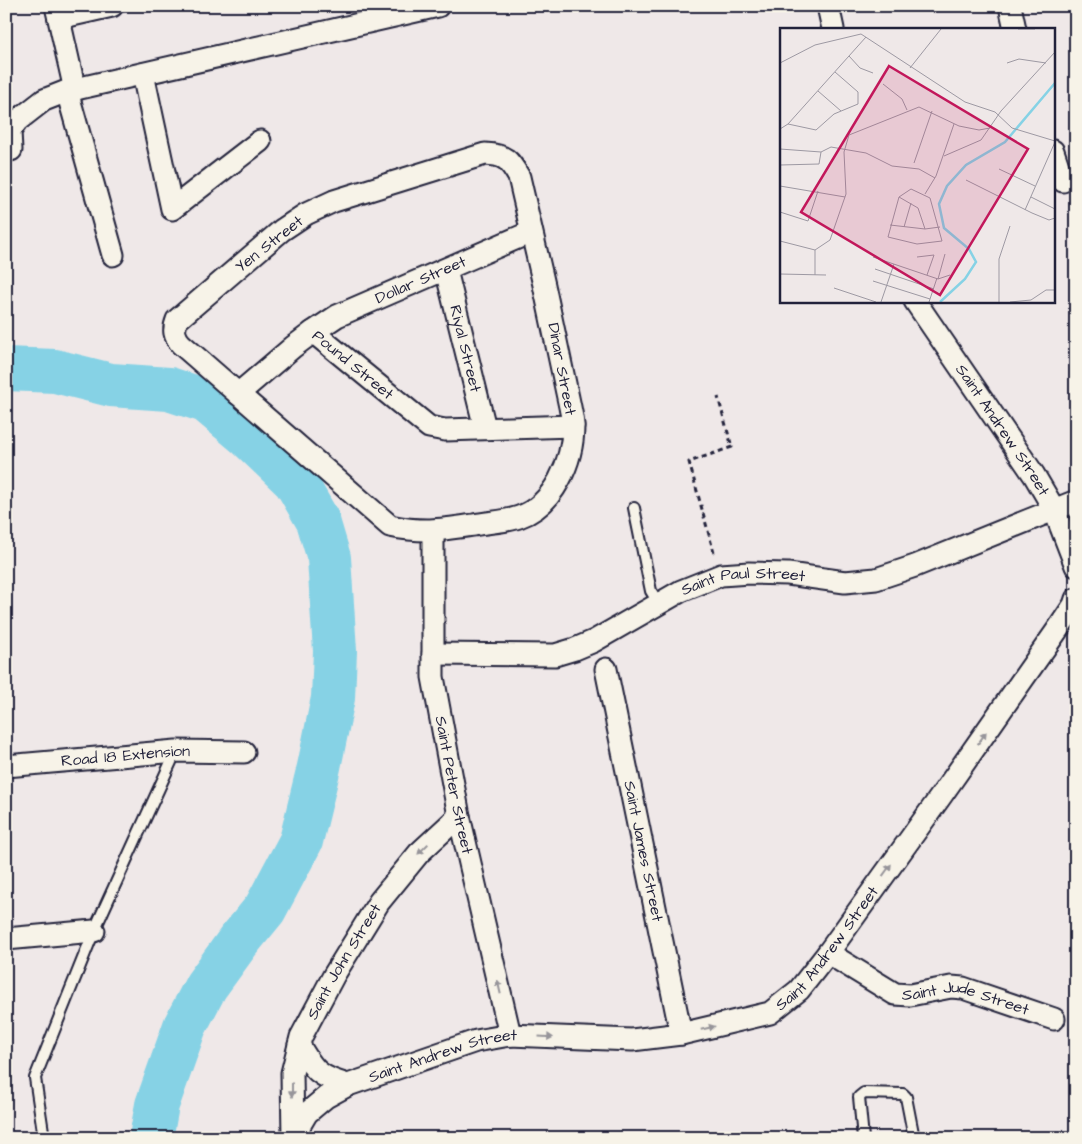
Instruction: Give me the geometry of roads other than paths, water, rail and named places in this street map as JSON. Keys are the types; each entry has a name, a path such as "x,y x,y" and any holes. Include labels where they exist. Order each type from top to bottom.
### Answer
{"street":[{"path":"112,6 58,12 71,90 114,255"},
{"path":"11,150 10,131 17,121 44,100 71,90 143,74 370,14 438,6"},
{"path":"828,6 833,28"},
{"path":"1010,6 1015,28"},
{"path":"143,74 172,209 260,141"},
{"name":"Yen Street","path":"238,394 181,344 176,337 174,329 177,320 282,230 306,214 334,201 485,154 500,155"},
{"path":"1054,154 1064,180"},
{"name":"Dinar Street","path":"434,531 518,517 533,511 545,500 560,479 569,455 573,426 544,285 519,177 510,162 500,155"},
{"name":"Dollar Street","path":"313,332 337,316 531,232"},
{"name":"Riyal Street","path":"446,270 486,428"},
{"name":"Saint Andrew Street","path":"916,302 1034,475 1054,510 1076,566"},
{"name":"Pound Street","path":"238,394 313,332 430,427 445,430 573,426"},
{"path":"238,394 390,526 414,531 434,531"},
{"name":"Saint Paul Street","path":"433,654 555,655 594,641 681,591 721,576 750,573 788,574 845,582 876,580 1076,501"},
{"name":"Saint Peter Street","path":"434,531 433,677 459,816 510,1035"},
{"name":"Saint Andrew Street","path":"294,1136 307,1113 326,1097 348,1085 476,1041 510,1035 632,1040 681,1034 770,1012 799,990 828,953 1047,645 1074,605 1076,599"},
{"name":"Saint James Street","path":"606,669 681,1034"},
{"name":"Road 18 Extension","path":"6,766 176,751 244,752"},
{"name":"Saint John Street","path":"294,1136 292,1074 301,1037 334,975 379,902 419,853 459,816"},
{"path":"6,940 94,931"},
{"name":"Saint Jude Street","path":"828,953 894,994 910,995 951,987 963,988 1054,1019"},
{"name":"Saint Andrew Street","path":"299,1045 311,1065 328,1080 348,1085"}],"lane":[{"path":"634,508 651,591 658,604"},
{"path":"44,1138 35,1078 94,931 176,751"},
{"path":"863,1138 859,1097 864,1093 902,1094 906,1097 914,1138"}],"waterway":[{"path":"6,369 55,371 111,385 169,389 206,401 249,437 295,481 318,521 329,558 335,651 333,698 301,841 265,909 206,986 185,1026 157,1105 151,1138"}]}
